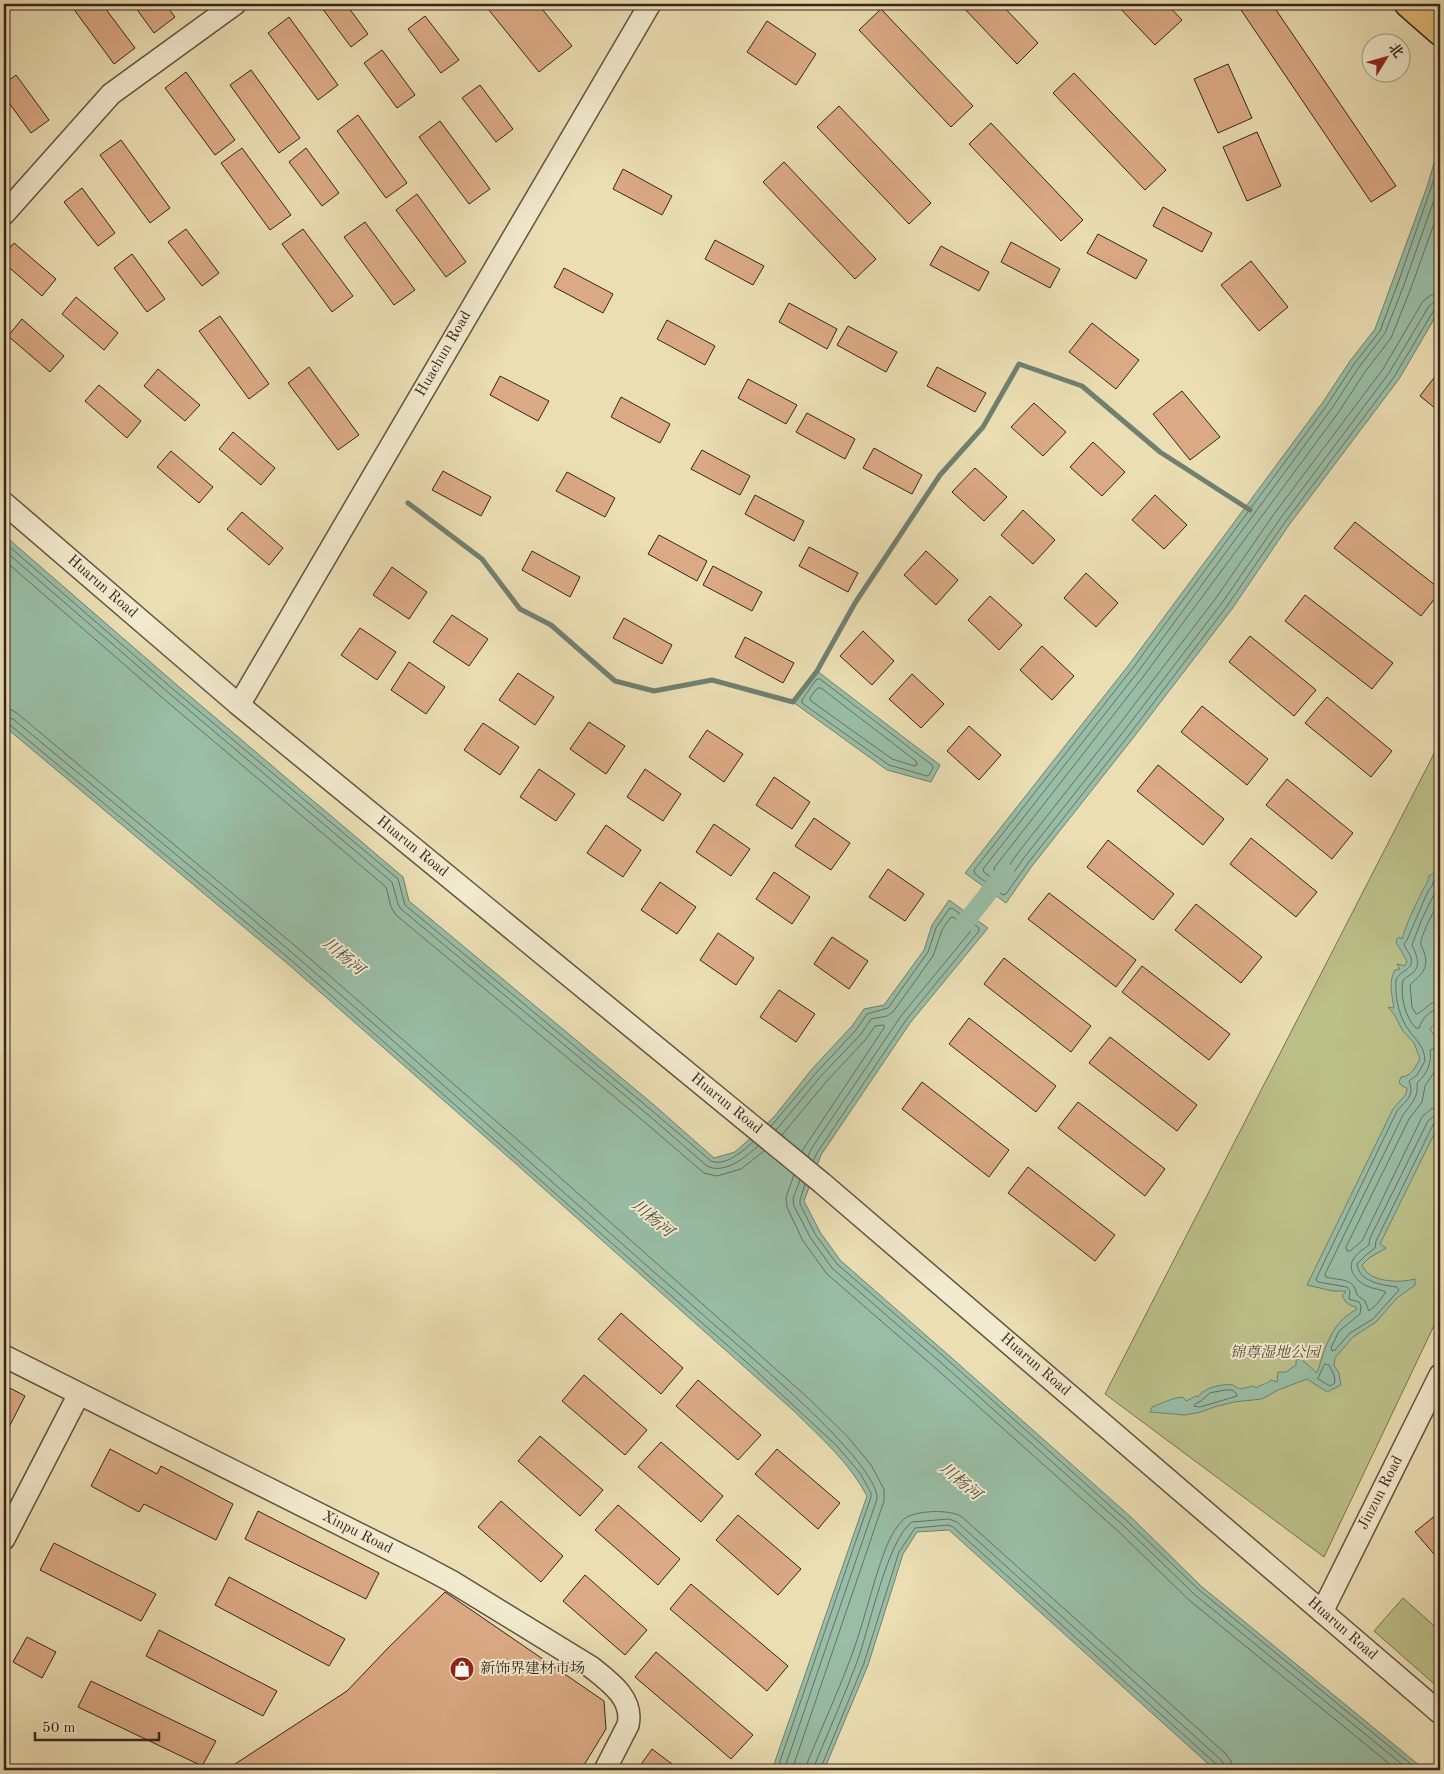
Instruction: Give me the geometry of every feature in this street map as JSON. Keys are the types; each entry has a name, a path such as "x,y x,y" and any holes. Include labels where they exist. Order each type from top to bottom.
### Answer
{"main road":[{"path":"1408,4 1440,32"}],"street":[{"path":"4,214 112,94 235,4"},
{"name":"Huachun Road","path":"239,705 650,4"},
{"name":"Huarun Road","path":"4,503 239,705 822,1183 1440,1713"},
{"name":"Xinpu Road","path":"4,1356 428,1569 591,1667 620,1692 630,1717 628,1725 605,1770"},
{"name":"Jinzun Road","path":"1322,1612 1440,1375"},
{"path":"4,1539 79,1394"}],"green space":[{"name":"锦尊湿地公园","path":"1440,742 1440,1313 1324,1557 1105,1394"},
{"path":"1403,1598 1440,1631 1440,1689 1374,1631"}],"water":[{"path":"1440,143 1440,309 1399,379 1289,525 1232,609 1032,866 1006,903 965,873 1128,666 1375,329 1427,187"},
{"name":"川杨河","path":"4,535 403,877 409,901 654,1105 714,1158 735,1152 774,1117 812,1069 852,1026 864,1009 884,1005 924,950 932,925 949,900 988,928 910,1023 821,1155 804,1201 820,1232 840,1260 1132,1518 1201,1586 1425,1770 1215,1770 949,1530 917,1532 903,1554 868,1665 824,1770 772,1770 867,1496 860,1484 834,1451 794,1411 515,1163 288,964 4,726"},
{"path":"817,671 940,765 931,782 887,770 793,702"},
{"path":"1440,864 1440,1018 1430,1029 1440,1044 1440,1122 1380,1244 1386,1248 1369,1258 1362,1265 1366,1271 1378,1278 1393,1281 1415,1279 1415,1285 1397,1298 1376,1322 1353,1337 1335,1358 1334,1366 1339,1373 1341,1385 1327,1392 1307,1379 1278,1390 1262,1399 1234,1402 1201,1412 1185,1415 1150,1412 1152,1407 1163,1402 1183,1397 1186,1401 1196,1396 1198,1397 1204,1391 1219,1386 1233,1385 1240,1389 1253,1386 1256,1388 1271,1380 1277,1382 1278,1372 1286,1372 1296,1365 1299,1357 1317,1373 1330,1337 1340,1322 1356,1310 1356,1307 1348,1303 1342,1296 1346,1291 1333,1291 1307,1285 1393,1109 1406,1094 1407,1088 1399,1082 1401,1077 1411,1073 1420,1059 1414,1043 1403,1031 1388,1007 1394,1008 1391,984 1395,970 1400,969 1397,964 1405,966 1407,961 1396,942 1397,939 1399,937 1402,939 1429,876 1435,872"}],"building":[{"path":"70,4 102,4 135,48 114,64"},
{"path":"133,4 165,4 175,17 154,33"},
{"path":"319,4 346,4 368,34 351,47"},
{"path":"484,4 538,4 572,46 539,72"},
{"path":"960,4 1001,4 1038,43 1017,64"},
{"path":"1116,4 1167,4 1182,20 1155,45"},
{"path":"1237,4 1272,4 1396,186 1371,202"},
{"path":"881,9 973,106 951,127 859,30"},
{"path":"425,16 459,60 441,73 408,29"},
{"path":"289,17 338,85 318,100 268,33"},
{"path":"767,21 816,54 796,85 747,52"},
{"path":"382,50 415,95 397,108 364,63"},
{"path":"1228,64 1252,118 1218,133 1194,79"},
{"path":"251,70 300,138 279,153 230,85"},
{"path":"186,72 235,140 215,155 165,88"},
{"path":"1074,73 1166,170 1145,190 1053,93"},
{"path":"16,75 49,120 31,133 4,96 4,84"},
{"path":"480,85 513,129 496,142 462,98"},
{"path":"839,106 931,203 909,224 817,127"},
{"path":"358,115 407,183 386,198 337,131"},
{"path":"440,121 490,189 469,204 419,137"},
{"path":"991,123 1083,220 1061,241 969,144"},
{"path":"1257,132 1281,186 1247,201 1223,147"},
{"path":"121,140 170,208 150,223 100,155"},
{"path":"242,148 291,215 270,230 221,163"},
{"path":"306,148 339,193 322,206 289,162"},
{"path":"784,162 876,259 855,279 763,182"},
{"path":"623,169 672,196 662,215 613,189"},
{"path":"82,188 115,233 98,246 64,202"},
{"path":"417,194 466,262 446,277 396,210"},
{"path":"1163,207 1212,233 1202,252 1153,226"},
{"path":"365,222 415,290 394,305 344,237"},
{"path":"186,229 219,273 202,286 168,242"},
{"path":"303,229 353,296 332,312 282,244"},
{"path":"1098,234 1147,260 1136,279 1087,253"},
{"path":"715,240 764,266 753,285 705,259"},
{"path":"1011,242 1060,269 1050,288 1001,262"},
{"path":"14,243 56,279 42,296 4,263 4,255"},
{"path":"941,246 989,272 979,291 930,265"},
{"path":"132,254 165,299 147,312 114,268"},
{"path":"1251,261 1288,307 1259,331 1221,285"},
{"path":"564,268 613,294 603,313 554,287"},
{"path":"76,297 118,333 104,350 62,314"},
{"path":"789,303 837,329 827,349 779,322"},
{"path":"220,316 269,384 249,399 199,331"},
{"path":"22,319 64,356 50,372 8,336"},
{"path":"667,320 715,346 705,365 657,339"},
{"path":"1092,323 1139,360 1116,389 1069,352"},
{"path":"848,326 897,352 886,372 837,345"},
{"path":"309,367 359,435 338,450 288,383"},
{"path":"937,367 986,393 975,412 927,386"},
{"path":"158,369 200,405 185,421 144,386"},
{"path":"1440,370 1440,412 1420,396"},
{"path":"500,376 549,401 538,421 490,395"},
{"path":"748,379 797,405 786,424 738,398"},
{"path":"99,385 141,421 127,438 85,401"},
{"path":"1182,391 1220,437 1190,460 1153,414"},
{"path":"621,397 670,424 660,443 611,417"},
{"path":"1034,403 1066,432 1043,456 1011,427"},
{"path":"807,413 855,439 845,459 796,432"},
{"path":"233,432 275,468 261,485 219,449"},
{"path":"1093,442 1125,472 1102,496 1070,467"},
{"path":"874,448 922,475 912,494 863,468"},
{"path":"702,450 750,476 740,495 691,469"},
{"path":"171,451 213,487 199,503 157,467"},
{"path":"975,468 1007,497 984,521 952,492"},
{"path":"443,471 491,497 481,516 432,490"},
{"path":"567,472 615,498 605,517 556,491"},
{"path":"755,495 804,521 794,541 745,514"},
{"path":"1155,495 1187,525 1164,549 1132,520"},
{"path":"1023,510 1055,540 1033,564 1001,535"},
{"path":"242,512 283,548 269,565 227,529"},
{"path":"1355,522 1440,589 1440,592 1421,616 1334,548"},
{"path":"659,535 707,561 697,581 648,554"},
{"path":"809,547 858,573 848,592 799,566"},
{"path":"532,551 580,577 570,597 522,570"},
{"path":"926,551 958,580 936,605 904,575"},
{"path":"713,566 762,592 752,611 703,585"},
{"path":"392,567 427,592 409,619 373,595"},
{"path":"1086,573 1118,603 1096,627 1064,598"},
{"path":"1305,595 1393,663 1372,689 1285,621"},
{"path":"990,596 1022,625 999,650 968,620"},
{"path":"452,615 488,639 469,666 433,642"},
{"path":"624,618 672,645 662,664 613,638"},
{"path":"360,628 396,652 377,680 341,655"},
{"path":"863,631 894,661 872,685 840,656"},
{"path":"1250,636 1316,690 1294,716 1229,662"},
{"path":"745,637 794,663 783,683 735,657"},
{"path":"1042,646 1074,676 1052,700 1020,670"},
{"path":"409,662 445,687 426,714 391,690"},
{"path":"518,673 554,697 535,725 499,700"},
{"path":"912,674 944,704 921,728 889,699"},
{"path":"1327,697 1392,751 1371,777 1305,723"},
{"path":"1202,706 1268,759 1247,785 1181,732"},
{"path":"589,722 625,746 606,774 570,749"},
{"path":"483,723 519,747 500,775 464,750"},
{"path":"969,726 1001,755 979,780 947,751"},
{"path":"707,730 743,754 724,782 689,757"},
{"path":"1158,765 1224,819 1203,845 1137,791"},
{"path":"539,769 575,794 556,821 520,797"},
{"path":"645,769 681,794 663,821 627,797"},
{"path":"774,777 810,802 792,829 756,805"},
{"path":"1287,779 1353,833 1332,859 1266,805"},
{"path":"814,818 850,843 831,870 795,846"},
{"path":"714,824 750,849 731,876 696,852"},
{"path":"606,825 641,850 623,877 587,853"},
{"path":"1251,838 1317,892 1296,917 1230,864"},
{"path":"1108,840 1174,894 1153,920 1087,867"},
{"path":"888,869 924,894 905,921 869,897"},
{"path":"774,872 810,897 792,924 756,899"},
{"path":"660,882 696,907 677,934 641,910"},
{"path":"1049,893 1136,960 1116,987 1028,919"},
{"path":"1196,904 1262,957 1241,983 1175,930"},
{"path":"718,933 754,958 736,985 700,960"},
{"path":"832,937 868,961 849,989 814,964"},
{"path":"1004,958 1091,1026 1071,1052 984,984"},
{"path":"1142,966 1230,1034 1209,1060 1122,992"},
{"path":"779,990 815,1014 796,1042 760,1017"},
{"path":"969,1018 1056,1086 1036,1112 949,1044"},
{"path":"1110,1037 1197,1105 1177,1131 1089,1063"},
{"path":"922,1082 1009,1150 989,1177 902,1109"},
{"path":"1078,1102 1165,1169 1145,1196 1058,1128"},
{"path":"1028,1167 1115,1235 1095,1261 1008,1193"},
{"path":"621,1313 683,1368 661,1394 598,1339"},
{"path":"584,1375 647,1430 625,1455 562,1401"},
{"path":"698,1380 761,1435 738,1460 676,1406"},
{"path":"4,1385 25,1396 9,1427 4,1424"},
{"path":"540,1436 603,1490 580,1516 518,1461"},
{"path":"661,1442 723,1496 701,1522 638,1467"},
{"path":"110,1449 157,1474 161,1466 233,1504 216,1540 144,1504 139,1512 91,1486"},
{"path":"777,1449 840,1503 818,1529 755,1474"},
{"path":"501,1501 563,1556 541,1582 478,1527"},
{"path":"618,1505 680,1559 658,1585 595,1530"},
{"path":"258,1511 379,1573 366,1599 245,1539"},
{"path":"1437,1514 1440,1518 1440,1561 1415,1532"},
{"path":"738,1515 801,1569 778,1595 716,1540"},
{"path":"54,1543 156,1594 141,1621 40,1570"},
{"path":"585,1575 647,1630 625,1655 563,1601"},
{"path":"229,1577 345,1639 329,1666 215,1605"},
{"path":"691,1584 788,1666 767,1691 670,1609"},
{"name":"新饰界建材市场","path":"445,1592 604,1701 606,1729 581,1770 242,1770 235,1764 347,1691"},
{"path":"159,1630 277,1691 263,1716 146,1656"},
{"path":"27,1637 56,1652 42,1678 13,1662"},
{"path":"656,1652 753,1735 731,1759 635,1677"},
{"path":"91,1681 216,1741 202,1766 78,1707"},
{"path":"652,1749 680,1770 637,1770"}],"waterway":[{"path":"408,503 482,559 520,609 551,625 615,681 654,691 712,680 793,702 817,671 855,603 940,475 983,427 1019,364 1082,386 1160,452 1250,510"},
{"path":"956,934 1005,872"}],"place":[{"name":"新饰界建材市场","path":"462,1669"}]}
